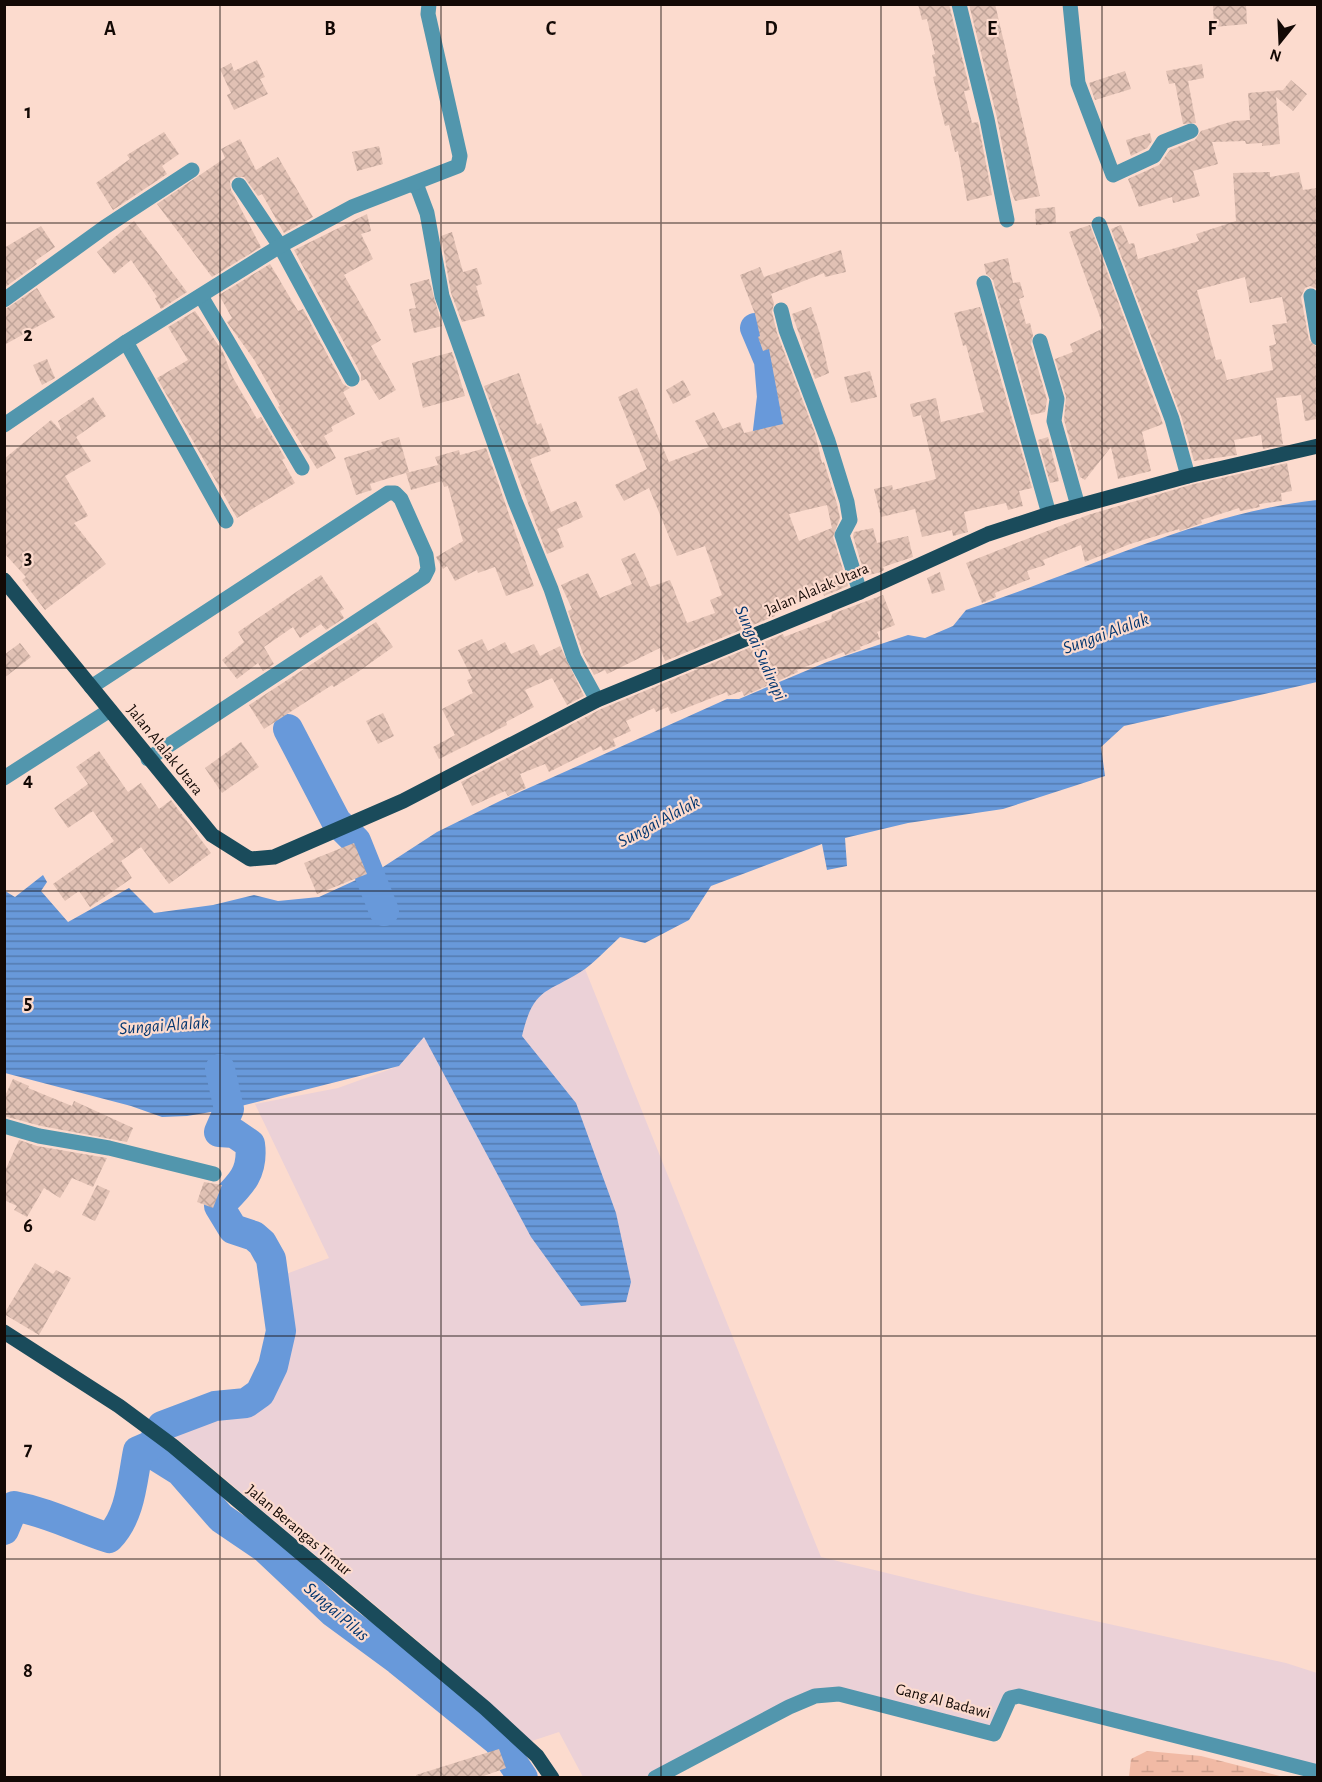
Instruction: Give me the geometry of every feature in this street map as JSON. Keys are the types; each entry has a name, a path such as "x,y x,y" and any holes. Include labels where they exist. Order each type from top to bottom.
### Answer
{"main road":[{"name":"Jalan Alalak Utara","path":"4,580 212,835 249,860 274,857 335,832 403,801 597,700 860,592 951,549 1049,514 1188,476 1317,446"},
{"name":"Jalan Berangas Timur","path":"4,1332 172,1446 485,1708 537,1756 552,1778"}],"street":[{"path":"4,425 126,342 280,246 352,207 458,166 460,156 428,14 429,4"},
{"path":"959,4 987,119 1007,220"},
{"path":"1070,4 1078,83 1113,175 1154,156 1163,142 1191,131"},
{"path":"4,300 105,227 192,170"},
{"path":"239,185 280,246 352,379"},
{"path":"413,185 418,189 427,213 442,296 504,468 551,589 574,658 597,700"},
{"path":"1099,224 1172,419 1188,476"},
{"path":"984,283 1049,514"},
{"path":"201,296 302,468"},
{"path":"1311,296 1317,338"},
{"path":"782,310 786,330 828,441 847,502 850,520 842,536 860,592"},
{"path":"1040,341 1057,399 1054,421 1078,506"},
{"path":"126,342 226,521"},
{"path":"91,687 388,493 395,493 401,498 426,555 428,570 424,577 148,759"},
{"path":"4,778 110,710"},
{"path":"4,1126 39,1136 109,1148 214,1174"},
{"name":"Gang Al Badawi","path":"655,1778 789,1707 815,1696 839,1694 994,1734 1010,1698 1019,1696 1317,1772"}],"shaded area":[{"path":"585,969 821,1557 977,1595 1286,1663 1317,1673 1317,1772 1008,1691 995,1734 843,1695 810,1697 657,1777 583,1777 559,1732 529,1742 411,1635 162,1426 256,1408 278,1384 292,1334 286,1274 329,1258 255,1104 338,1088 399,1066 424,1036 433,1048"}],"green space":[{"path":"1147,1751 1201,1756 1284,1777 1129,1777 1131,1759"}],"water":[{"name":"Sungai Alalak","path":"1317,500 1317,682 1124,726 1101,747 1105,776 1003,809 908,823 845,838 847,866 827,870 822,844 711,886 689,920 645,943 620,937 585,969 537,999 522,1036 576,1103 616,1213 631,1282 626,1302 581,1306 531,1237 424,1037 399,1066 229,1109 187,1116 162,1117 131,1106 5,1073 5,891 15,897 43,875 47,882 41,891 68,922 129,888 154,913 213,905 254,895 278,901 319,897 380,869 437,832 502,800 727,699 739,699 827,662 908,635 925,638 953,626 966,610 1183,531 1272,507"}],"building":[{"path":"918,4 949,4 970,90 964,91 972,123 978,122 992,195 967,201 958,151 955,152 949,125 945,126 933,77 936,76 932,55 935,54 927,19 922,20"},
{"path":"969,4 995,4 1040,196 1015,201 1011,191 997,118"},
{"path":"1213,4 1246,4 1247,24 1214,27"},
{"path":"257,60 265,77 260,79 268,94 234,110 227,95 231,93 220,69 231,63 234,71"},
{"path":"1202,64 1204,78 1188,81 1196,123 1183,124 1175,83 1169,84 1166,71"},
{"path":"1125,71 1131,89 1095,100 1089,83"},
{"path":"1291,80 1307,94 1293,111 1276,97 1280,144 1262,146 1262,143 1246,144 1245,141 1212,142 1218,164 1193,171 1200,196 1173,203 1172,197 1139,207 1128,179 1159,165 1170,150 1195,140 1201,131 1233,121 1250,120 1248,93 1283,90"},
{"path":"164,132 179,154 162,166 167,174 113,210 96,183 130,159 127,155"},
{"path":"1150,133 1152,141 1147,148 1131,156 1126,140"},
{"path":"240,139 256,170 278,157 313,217 284,233 262,194 258,196 244,177 234,177 230,181 231,190 261,247 212,277 157,204 225,158 221,149"},
{"path":"379,146 383,164 357,171 352,152"},
{"path":"1270,172 1270,177 1299,172 1303,190 1317,188 1317,289 1310,286 1305,288 1301,297 1309,340 1317,347 1317,419 1305,421 1301,395 1276,398 1283,444 1263,449 1261,435 1234,440 1237,455 1194,461 1181,416 1111,229 1121,225 1129,244 1134,243 1138,259 1199,241 1196,234 1236,221 1233,173","holes":["1245,277 1250,303 1282,297 1287,323 1272,325 1276,344 1269,346 1273,370 1227,380 1221,359 1216,360 1197,290"]},
{"path":"1055,207 1056,223 1036,225 1035,209"},
{"path":"367,214 371,231 361,234 373,259 344,275 381,340 371,346 396,390 379,400 366,379 361,381 361,374 294,250"},
{"path":"134,221 187,292 161,309 155,298 157,297 131,260 114,274 97,252"},
{"path":"1090,225 1163,424 1142,432 1151,471 1118,479 1111,447 1085,480 1080,477 1064,420 1066,397 1055,359 1073,352 1070,344 1104,328 1069,232"},
{"path":"41,226 55,247 35,261 37,264 4,288 4,248"},
{"path":"452,232 463,272 477,268 482,284 476,286 485,316 462,322 451,293 441,236"},
{"path":"841,250 846,272 825,277 824,273 771,294 777,333 815,433 822,463 824,462 837,504 840,518 833,537 848,586 824,596 823,592 783,607 785,610 774,614 775,616 665,661 660,648 607,674 605,670 594,675 583,654 568,611 572,609 561,585 588,573 600,598 632,584 621,559 635,553 650,587 670,580 687,623 715,613 710,600 722,595 705,546 677,556 649,488 624,501 615,485 647,469 618,397 637,388 669,462 709,447 695,421 714,412 723,429 740,422 744,433 783,424 769,349 763,351 758,337 760,336 755,314 740,275 760,267 764,277","holes":["827,505 832,528 799,541 789,514"]},
{"path":"1008,258 1013,283 1020,282 1024,297 1019,299 1026,324 1030,323 1033,335 1031,344 1047,400 1045,412 1031,415 993,280 986,274 984,264"},
{"path":"270,264 298,311 303,309 343,384 350,388 343,392 355,414 331,427 333,431 324,436 336,458 317,469 278,407 280,406 255,361 227,322 232,318 219,295"},
{"path":"429,279 442,326 414,333 409,309 416,308 410,284"},
{"path":"37,288 55,317 4,345 4,310"},
{"path":"811,307 829,373 815,379 792,314"},
{"path":"980,307 1032,488 1019,491 1023,506 1008,510 1006,503 964,512 968,532 953,536 952,530 922,537 915,509 881,517 874,489 892,485 893,490 936,479 921,415 913,417 910,404 936,398 941,422 984,412 966,345 963,346 954,313"},
{"path":"195,311 223,352 232,376 257,419 261,417 285,458 282,460 295,483 237,518 157,378 188,360 168,327"},
{"path":"452,352 465,396 423,408 412,363"},
{"path":"47,359 55,378 42,385 33,365"},
{"path":"870,371 877,397 851,403 844,377"},
{"path":"519,373 537,425 541,423 551,451 530,459 551,512 576,501 583,517 557,529 564,547 547,554 484,386"},
{"path":"683,380 691,395 673,404 666,390"},
{"path":"93,397 106,416 76,437 91,461 65,476 88,516 74,523 106,564 45,610 22,580 26,577 4,553 4,459 51,420 62,432 58,421"},
{"path":"399,437 409,472 370,484 372,490 356,495 344,458 383,446 381,442"},
{"path":"1048,437 1059,481 1050,483 1038,440"},
{"path":"486,448 534,586 506,596 495,567 478,573 477,570 455,581 447,566 443,569 436,557 463,541 448,486 444,487 442,481 411,490 406,473 438,465 435,457 459,450 460,455"},
{"path":"1287,463 1292,491 1281,493 1282,501 1259,504 1260,507 1240,511 1239,508 1201,520 1202,523 1180,531 1179,529 1130,544 1085,562 1081,545 1043,560 1045,565 1027,571 1030,579 995,593 996,597 982,603 966,563 1088,515 1190,485"},
{"path":"873,528 877,543 908,536 913,557 883,567 884,570 881,572 865,576 853,536 854,532"},
{"path":"940,572 945,590 932,594 927,578"},
{"path":"321,575 344,609 340,611 344,618 326,630 321,624 300,638 293,627 264,647 274,664 263,671 258,663 237,679 222,660 244,642 238,632"},
{"path":"883,595 895,625 877,632 880,639 860,647 861,649 845,655 844,652 797,670 798,672 744,696 742,691 728,696 727,692 671,714 668,707 656,712 654,708 626,721 631,731 613,739 616,746 603,751 601,746 549,772 545,764 520,774 526,788 508,796 505,791 472,806 461,782 601,709 783,634 784,637 831,619 832,614"},
{"path":"376,622 393,647 355,674 334,687 332,685 264,729 249,705"},
{"path":"482,639 488,651 505,642 511,654 534,644 540,656 560,646 584,696 567,705 552,678 525,690 534,707 506,722 507,725 439,759 433,747 455,735 442,709 473,693 467,680 472,678 458,650"},
{"path":"20,643 31,657 4,678 4,655"},
{"path":"383,713 394,736 378,744 366,721"},
{"path":"241,742 259,767 222,793 205,768"},
{"path":"99,751 128,792 141,783 159,809 171,800 211,853 169,884 141,847 121,861 132,878 90,907 79,891 65,901 53,884 114,841 93,811 68,828 54,808 88,784 76,767"},
{"path":"354,843 367,874 317,894 304,863"},
{"path":"13,1079 29,1086 28,1088 72,1106 74,1101 133,1128 127,1142 41,1126 4,1116 4,1098"},
{"path":"19,1140 37,1146 107,1158 93,1187 72,1178 60,1198 44,1188 27,1217 14,1210 17,1206 4,1200 4,1173"},
{"path":"204,1182 222,1185 213,1208 197,1202"},
{"path":"97,1185 110,1191 95,1221 82,1215"},
{"path":"35,1263 53,1274 56,1270 71,1278 39,1335 4,1314"},
{"path":"499,1749 506,1768 478,1778 417,1778 416,1775"}],"waterway":[{"name":"Sungai Sudirapi","path":"755,328 769,361 772,397 767,439 776,458 771,465"},
{"path":"288,729 336,821 356,841 384,911"},
{"name":"Sungai Pilus","path":"4,1530 14,1506 51,1516 109,1538 122,1519 126,1508 138,1451 152,1445 162,1426 215,1406 246,1403 260,1393 273,1366 281,1331 271,1259 262,1243 254,1236 233,1229 219,1206 244,1179 251,1154 250,1144 234,1133 219,1132 229,1109 220,1069"},
{"name":"Sungai Pilus","path":"152,1445 156,1456 180,1471 221,1518 265,1548 334,1613 398,1660 498,1741 523,1778"}]}
